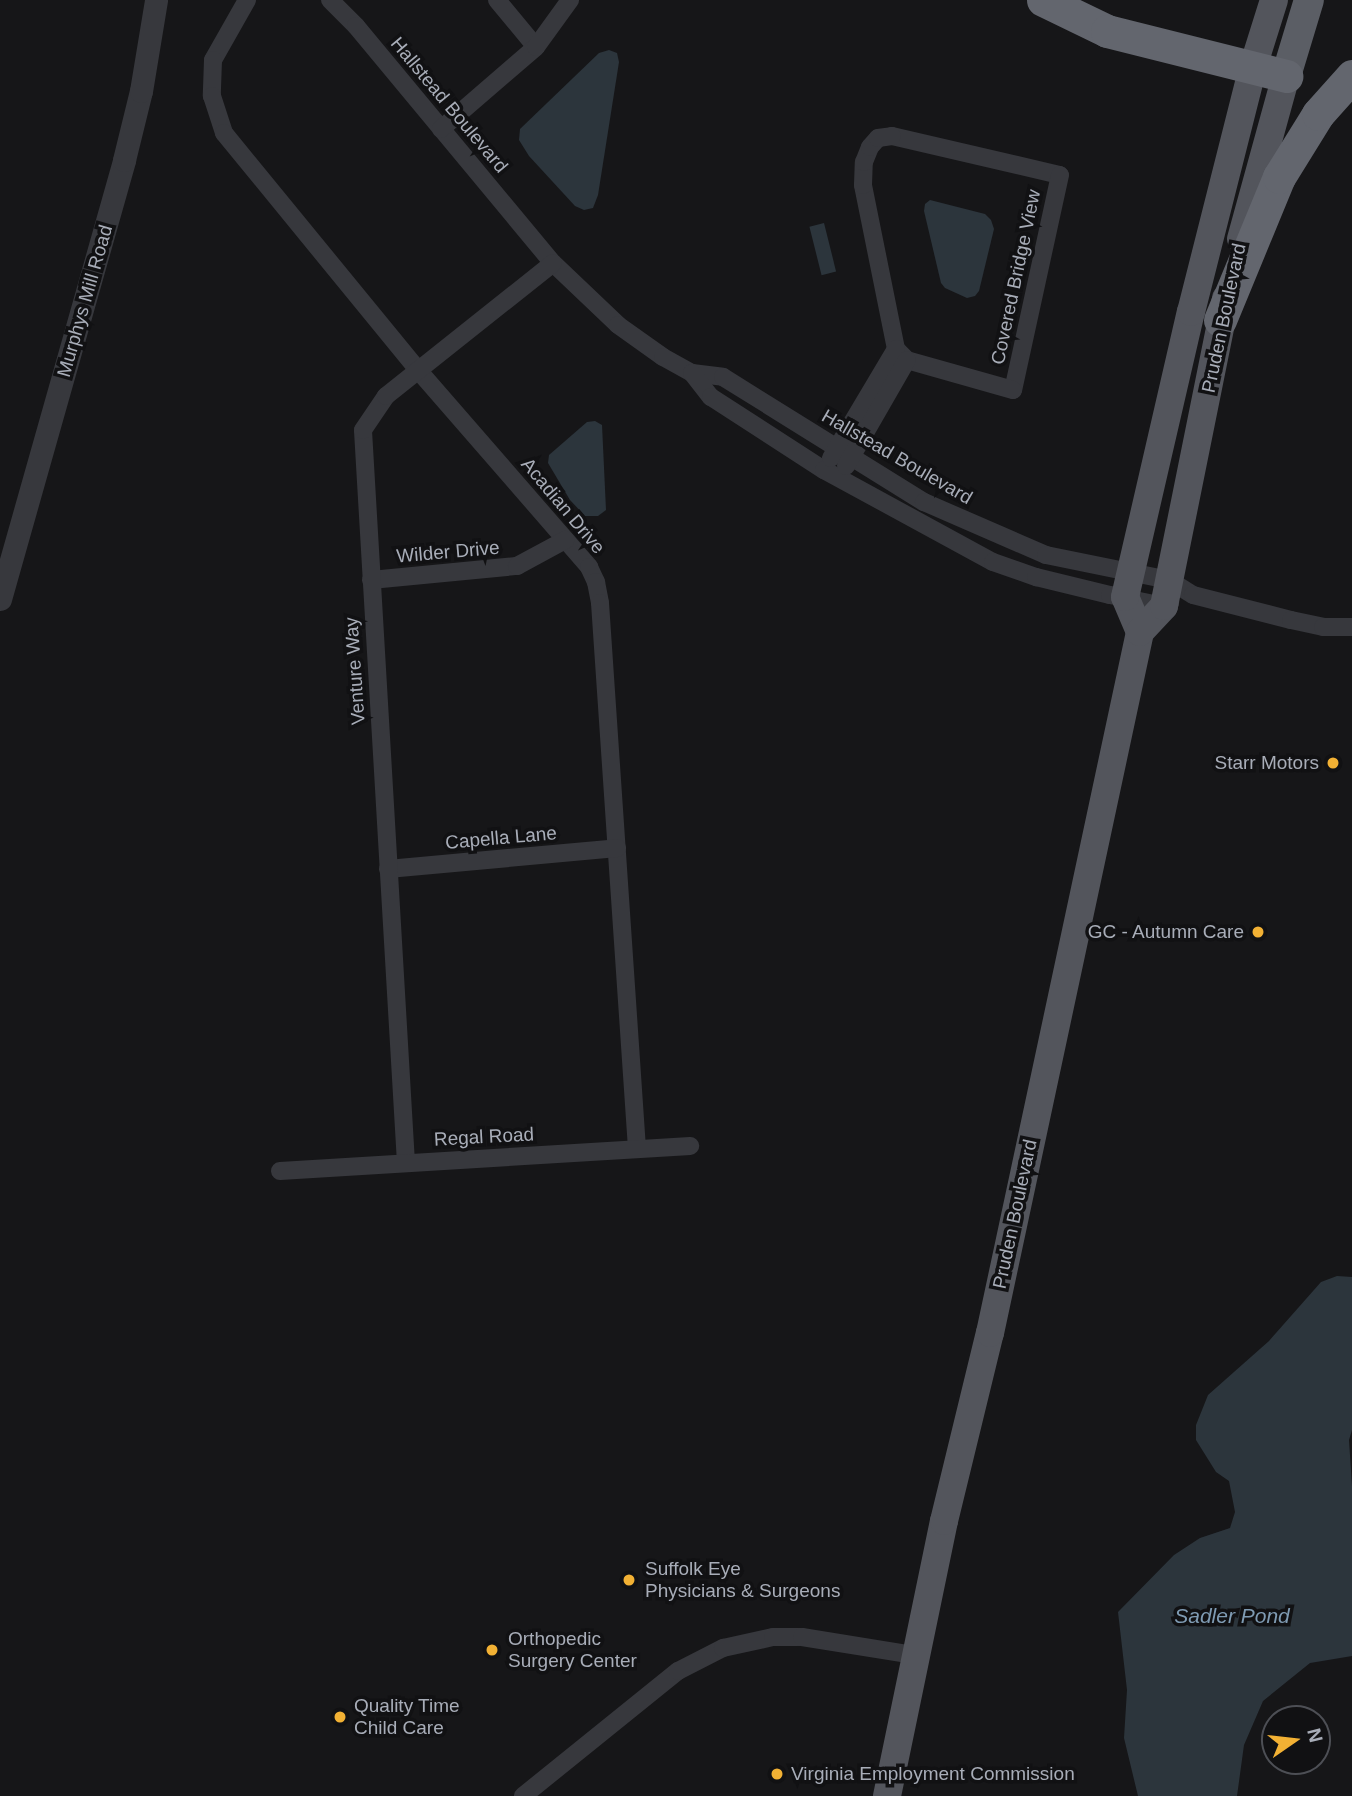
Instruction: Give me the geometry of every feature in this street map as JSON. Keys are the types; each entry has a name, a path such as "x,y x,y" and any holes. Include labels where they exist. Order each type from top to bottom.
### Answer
{"highway":[{"path":"1043,0 1107,31 1286,76"},
{"name":"Pruden Boulevard","path":"1286,76 1309,0"},
{"path":"1220,320 1291,155 1318,114 1352,76"}],"main road":[{"name":"Pruden Boulevard","path":"1128,586 1191,312 1253,67 1275,0"},
{"name":"Pruden Boulevard","path":"1175,594 1220,320 1286,76"},
{"path":"1128,586 1140,632"},
{"path":"1140,632 1175,594"},
{"name":"Pruden Boulevard","path":"887,1796 915,1656 990,1333 1140,632"}],"street":[{"name":"Murphys Mill Road","path":"0,598 124,160 141,91 156,0"},
{"name":"Acadian Drive","path":"247,0 213,60 212,96 224,133 418,370 589,567 596,582 600,603 637,1149"},
{"name":"Hallstead Boulevard","path":"330,0 356,26 553,263 618,325 692,373 711,397 831,474 993,562 1036,577 1128,586 1175,594"},
{"path":"498,0 536,47"},
{"path":"441,129 536,47 570,0"},
{"name":"Covered Bridge View","path":"892,136 1060,175 1013,390 902,355 863,185 864,162 878,138 892,136"},
{"name":"Venture Way","path":"406,1163 363,430 386,396 553,263"},
{"path":"831,474 902,355"},
{"name":"Hallstead Boulevard","path":"692,373 723,377 924,502 988,532 1128,586"},
{"name":"Wilder Drive","path":"371,580 517,566 565,540"},
{"path":"1128,586 1323,626 1352,627"},
{"name":"Capella Lane","path":"388,869 617,848"},
{"name":"Regal Road","path":"280,1171 690,1146"},
{"path":"523,1796 678,1671 723,1648 773,1637 802,1637 915,1656"}],"water":[{"path":"609,50 617,53 619,62 598,195 593,208 584,210 575,206 529,156 519,140 520,129 599,53"},
{"path":"930,200 985,214 991,220 994,229 979,291 975,296 967,298 945,288 941,283 924,211 925,204"},
{"path":"824,223 836,272 822,275 809,227"},
{"path":"595,421 602,425 606,510 598,516 585,516 570,500 548,463 549,455 587,422"},
{"name":"Sadler Pond","path":"1337,1276 1352,1277 1352,1430 1349,1440 1352,1486 1352,1656 1310,1663 1263,1701 1244,1745 1237,1796 1138,1796 1124,1738 1127,1690 1118,1612 1174,1555 1200,1538 1230,1528 1235,1512 1229,1481 1216,1472 1196,1440 1196,1425 1208,1395 1269,1341 1321,1282"}],"place":[{"name":"Starr Motors","path":"1333,763"},
{"name":"GC - Autumn Care","path":"1258,932"},
{"name":"Suffolk Eye Physicians & Surgeons","path":"629,1580"},
{"name":"Orthopedic Surgery Center","path":"492,1650"},
{"name":"Quality Time Child Care","path":"340,1717"},
{"name":"Virginia Employment Commission","path":"777,1774"}]}
